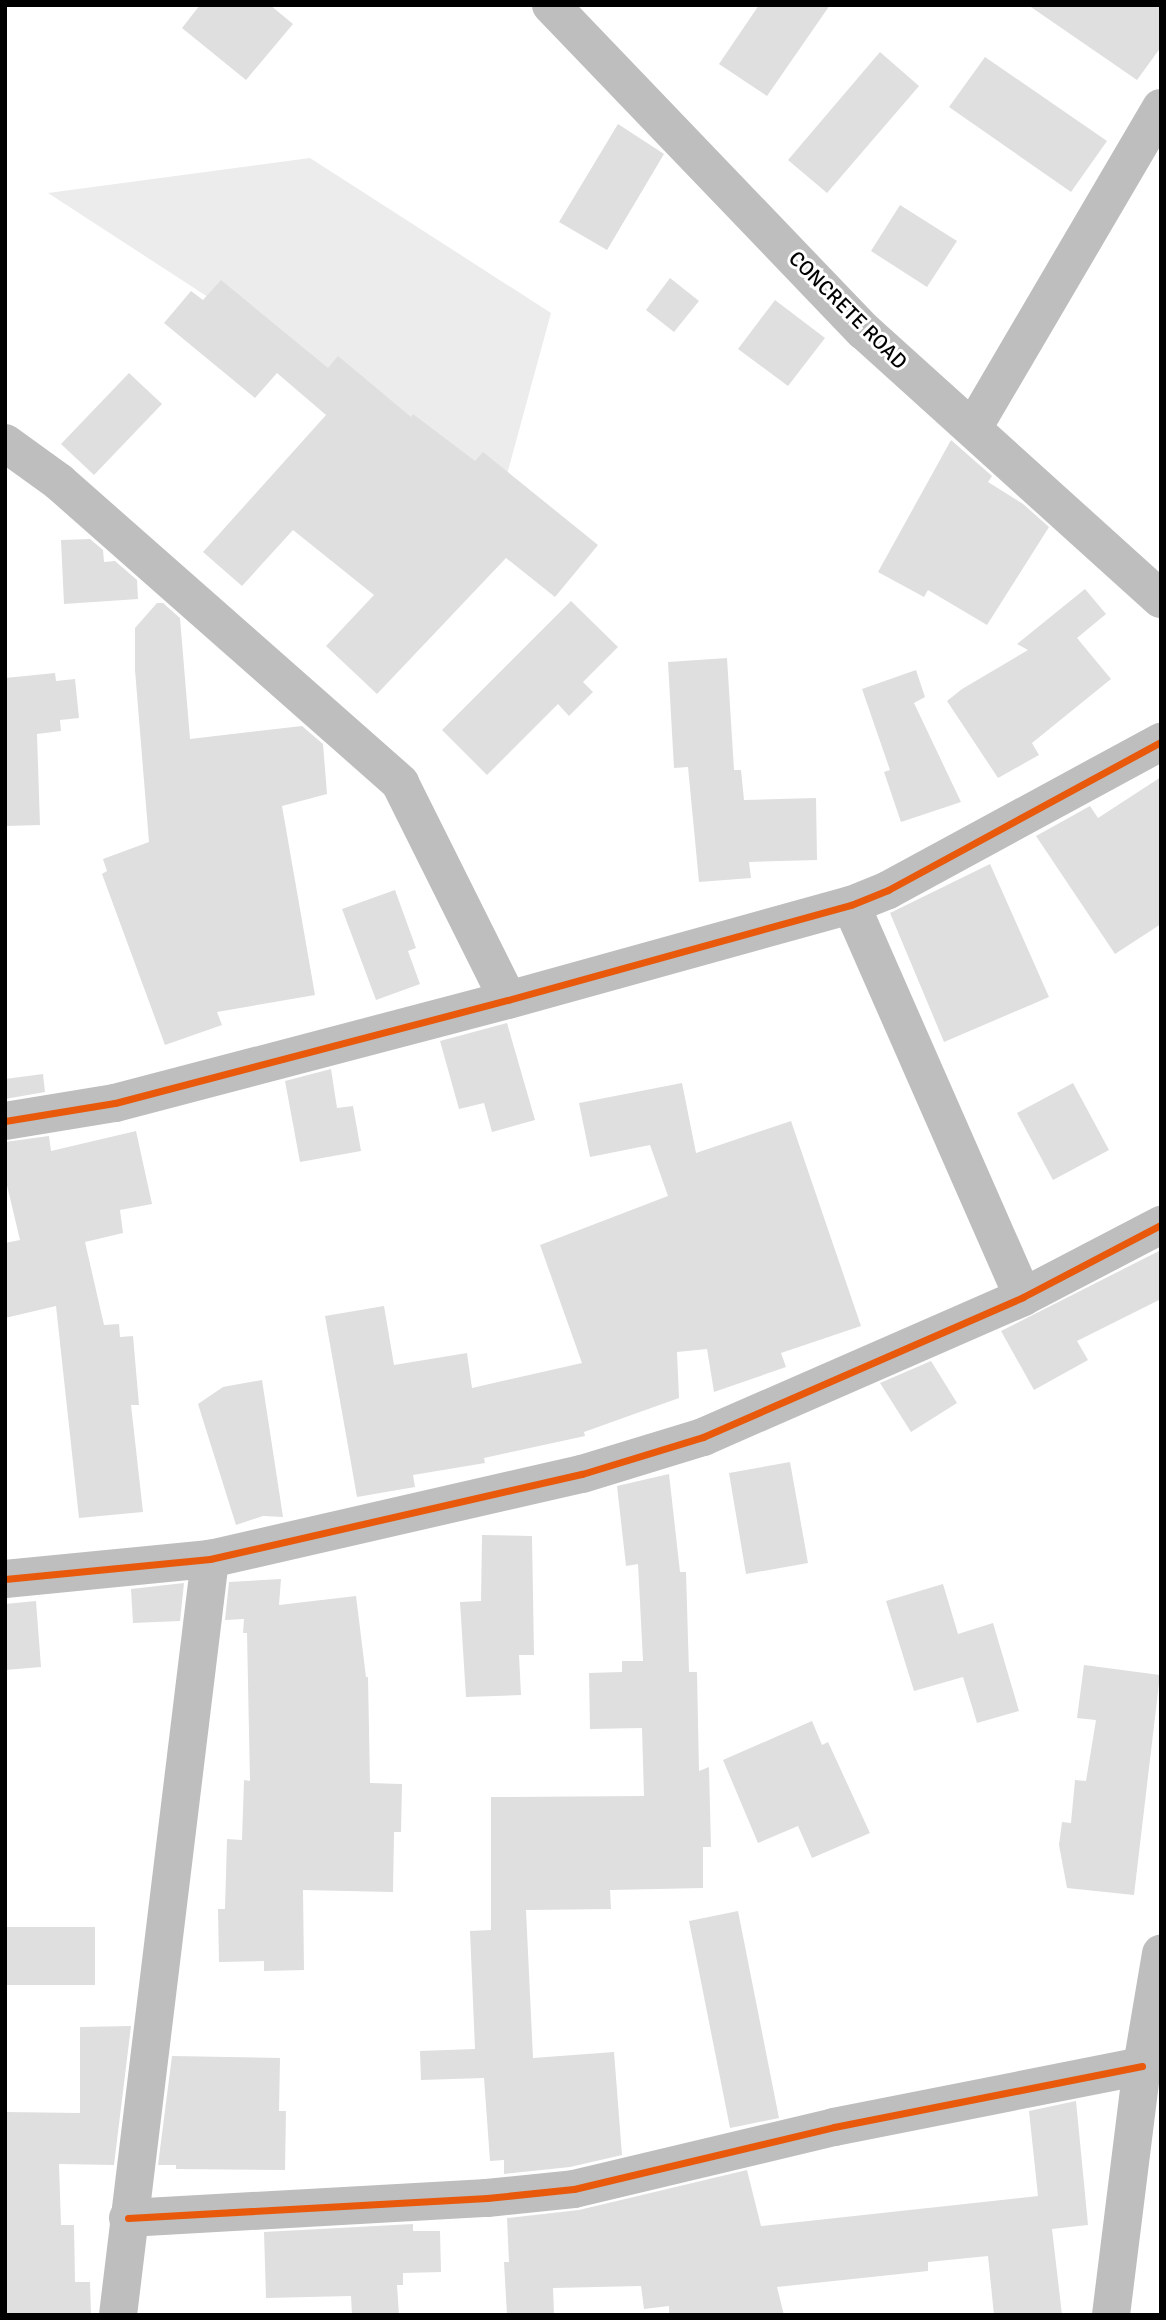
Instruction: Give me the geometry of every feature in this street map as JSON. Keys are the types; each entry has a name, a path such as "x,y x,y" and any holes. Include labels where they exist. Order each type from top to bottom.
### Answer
{"street":[{"name":"CONCRETE ROAD","path":"551,5 864,331 1161,598"},
{"path":"973,428 1161,108"},
{"path":"5,443 60,482 400,783 508,1000"},
{"path":"5,1121 115,1103 508,1000 851,905 888,890 1161,741"},
{"path":"851,905 1023,1297"},
{"path":"5,1579 210,1559 582,1475 703,1437 1023,1297 1161,1225"},
{"path":"118,2315 210,1559"},
{"path":"1111,2315 1142,2066 1161,1954"},
{"path":"128,2218 487,2198 574,2189 834,2127 1142,2066"}],"shaded area":[{"path":"310,158 551,313 503,489 48,193"}],"building":[{"path":"200,5 270,5 293,24 246,80 182,28"},
{"path":"759,5 830,5 767,96 719,64"},
{"path":"1028,5 1161,5 1161,47 1137,80"},
{"path":"880,52 919,86 827,193 788,160"},
{"path":"985,57 1107,141 1071,192 949,107"},
{"path":"618,124 664,154 607,250 559,222"},
{"path":"900,205 957,241 927,287 871,251"},
{"path":"670,278 699,301 674,332 646,310"},
{"path":"221,280 328,368 338,356 411,417 413,414 475,461 483,452 598,545 555,597 506,558 377,694 326,646 374,595 293,530 242,586 203,552 326,415 277,373 255,398 164,323 191,291 203,300"},
{"path":"775,300 825,338 788,386 738,349"},
{"path":"129,373 162,404 94,475 61,444"},
{"path":"951,440 992,476 988,482 1023,504 1049,527 987,625 928,590 924,597 878,572"},
{"path":"90,539 103,550 104,562 115,561 137,580 138,599 64,604 61,540"},
{"path":"1085,589 1106,614 1077,638 1111,679 1032,743 1039,755 998,778 947,701 962,689 1028,650 1017,644"},
{"path":"571,601 618,647 583,682 593,692 569,716 558,704 487,775 442,730"},
{"path":"157,603 163,603 180,618 190,739 302,726 323,744 327,794 282,806 315,995 217,1012 222,1025 165,1045 102,874 107,871 103,859 149,842 135,670 135,628"},
{"path":"727,658 734,770 741,770 744,800 816,798 817,860 749,862 751,878 699,882 688,767 674,768 668,662"},
{"path":"916,670 925,697 914,703 961,802 901,822 884,772 890,770 862,689"},
{"path":"55,673 56,681 75,679 79,718 60,720 61,731 37,734 40,825 5,826 5,678"},
{"path":"1161,777 1161,924 1115,954 1036,836 1090,806 1098,818"},
{"path":"990,864 1049,997 944,1042 890,913"},
{"path":"395,890 416,948 408,951 420,984 376,1000 342,909"},
{"path":"507,1023 535,1120 492,1132 484,1103 459,1109 440,1041"},
{"path":"331,1069 337,1108 353,1106 361,1151 300,1162 285,1081"},
{"path":"43,1074 45,1092 5,1099 5,1079"},
{"path":"682,1083 696,1153 791,1121 861,1326 781,1353 786,1367 714,1392 707,1349 677,1352 679,1398 584,1432 585,1436 484,1458 485,1463 413,1475 415,1487 357,1497 325,1316 384,1306 394,1365 467,1353 472,1388 582,1363 540,1245 668,1196 650,1145 590,1157 579,1103"},
{"path":"1073,1083 1109,1150 1053,1180 1017,1113"},
{"path":"136,1131 152,1204 120,1210 123,1233 85,1242 104,1325 119,1324 120,1337 133,1336 139,1405 131,1405 143,1512 79,1518 56,1306 5,1318 5,1243 20,1240 5,1177 5,1142 49,1136 51,1151"},
{"path":"1161,1250 1161,1299 1077,1341 1088,1360 1034,1390 1001,1331"},
{"path":"931,1361 957,1403 911,1432 880,1383"},
{"path":"262,1380 283,1517 263,1516 236,1525 198,1404 223,1387"},
{"path":"790,1462 808,1563 746,1574 729,1473"},
{"path":"669,1474 680,1572 686,1572 689,1672 697,1672 699,1771 709,1767 711,1847 703,1847 703,1888 610,1890 611,1909 526,1910 533,2058 614,2052 622,2155 570,2167 504,2174 504,2160 490,2161 484,2078 421,2080 420,2051 475,2049 470,1931 491,1930 491,1797 644,1796 642,1728 590,1729 589,1673 622,1672 622,1661 643,1661 638,1564 626,1566 617,1486"},
{"path":"482,1535 532,1536 534,1655 519,1655 521,1695 466,1697 460,1602 481,1601"},
{"path":"281,1579 279,1605 356,1596 368,1677 370,1783 402,1784 401,1832 394,1832 393,1892 303,1890 304,1970 264,1971 264,1961 219,1962 218,1909 225,1909 227,1839 242,1840 244,1780 250,1781 247,1633 243,1633 244,1619 225,1620 229,1582"},
{"path":"184,1583 180,1621 133,1623 131,1589"},
{"path":"943,1584 958,1634 993,1623 1019,1711 977,1723 963,1677 914,1691 886,1601"},
{"path":"36,1601 41,1667 5,1670 5,1604"},
{"path":"1084,1665 1160,1675 1134,1895 1067,1888 1059,1845 1062,1822 1071,1823 1075,1780 1086,1781 1096,1720 1077,1718"},
{"path":"812,1721 822,1745 828,1742 870,1833 812,1858 798,1826 758,1843 723,1760"},
{"path":"738,1911 779,2118 730,2128 689,1921"},
{"path":"5,1927 95,1927 95,1985 5,1985"},
{"path":"131,2026 114,2165 59,2164 61,2225 74,2225 75,2282 90,2282 91,2315 5,2315 5,2112 80,2113 80,2027"},
{"path":"172,2056 280,2058 279,2111 286,2111 285,2170 176,2169 176,2165 158,2165"},
{"path":"1076,2101 1088,2225 1052,2229 1062,2315 994,2315 988,2256 928,2262 928,2271 777,2287 784,2315 669,2315 669,2306 644,2309 641,2286 553,2288 554,2313 507,2315 504,2262 509,2262 507,2218 579,2210 747,2170 761,2226 1038,2196 1029,2111"},
{"path":"413,2224 413,2231 440,2231 441,2272 403,2273 403,2285 397,2285 399,2315 352,2315 351,2296 266,2298 264,2232"}],"cycle path":[{"path":"5,1121 115,1103 508,1000 851,905 888,890 1161,742"},
{"path":"5,1579 210,1559 582,1474 703,1437 1023,1297 1161,1225"},
{"path":"128,2218 487,2198 574,2189 834,2127 1142,2066"}]}
